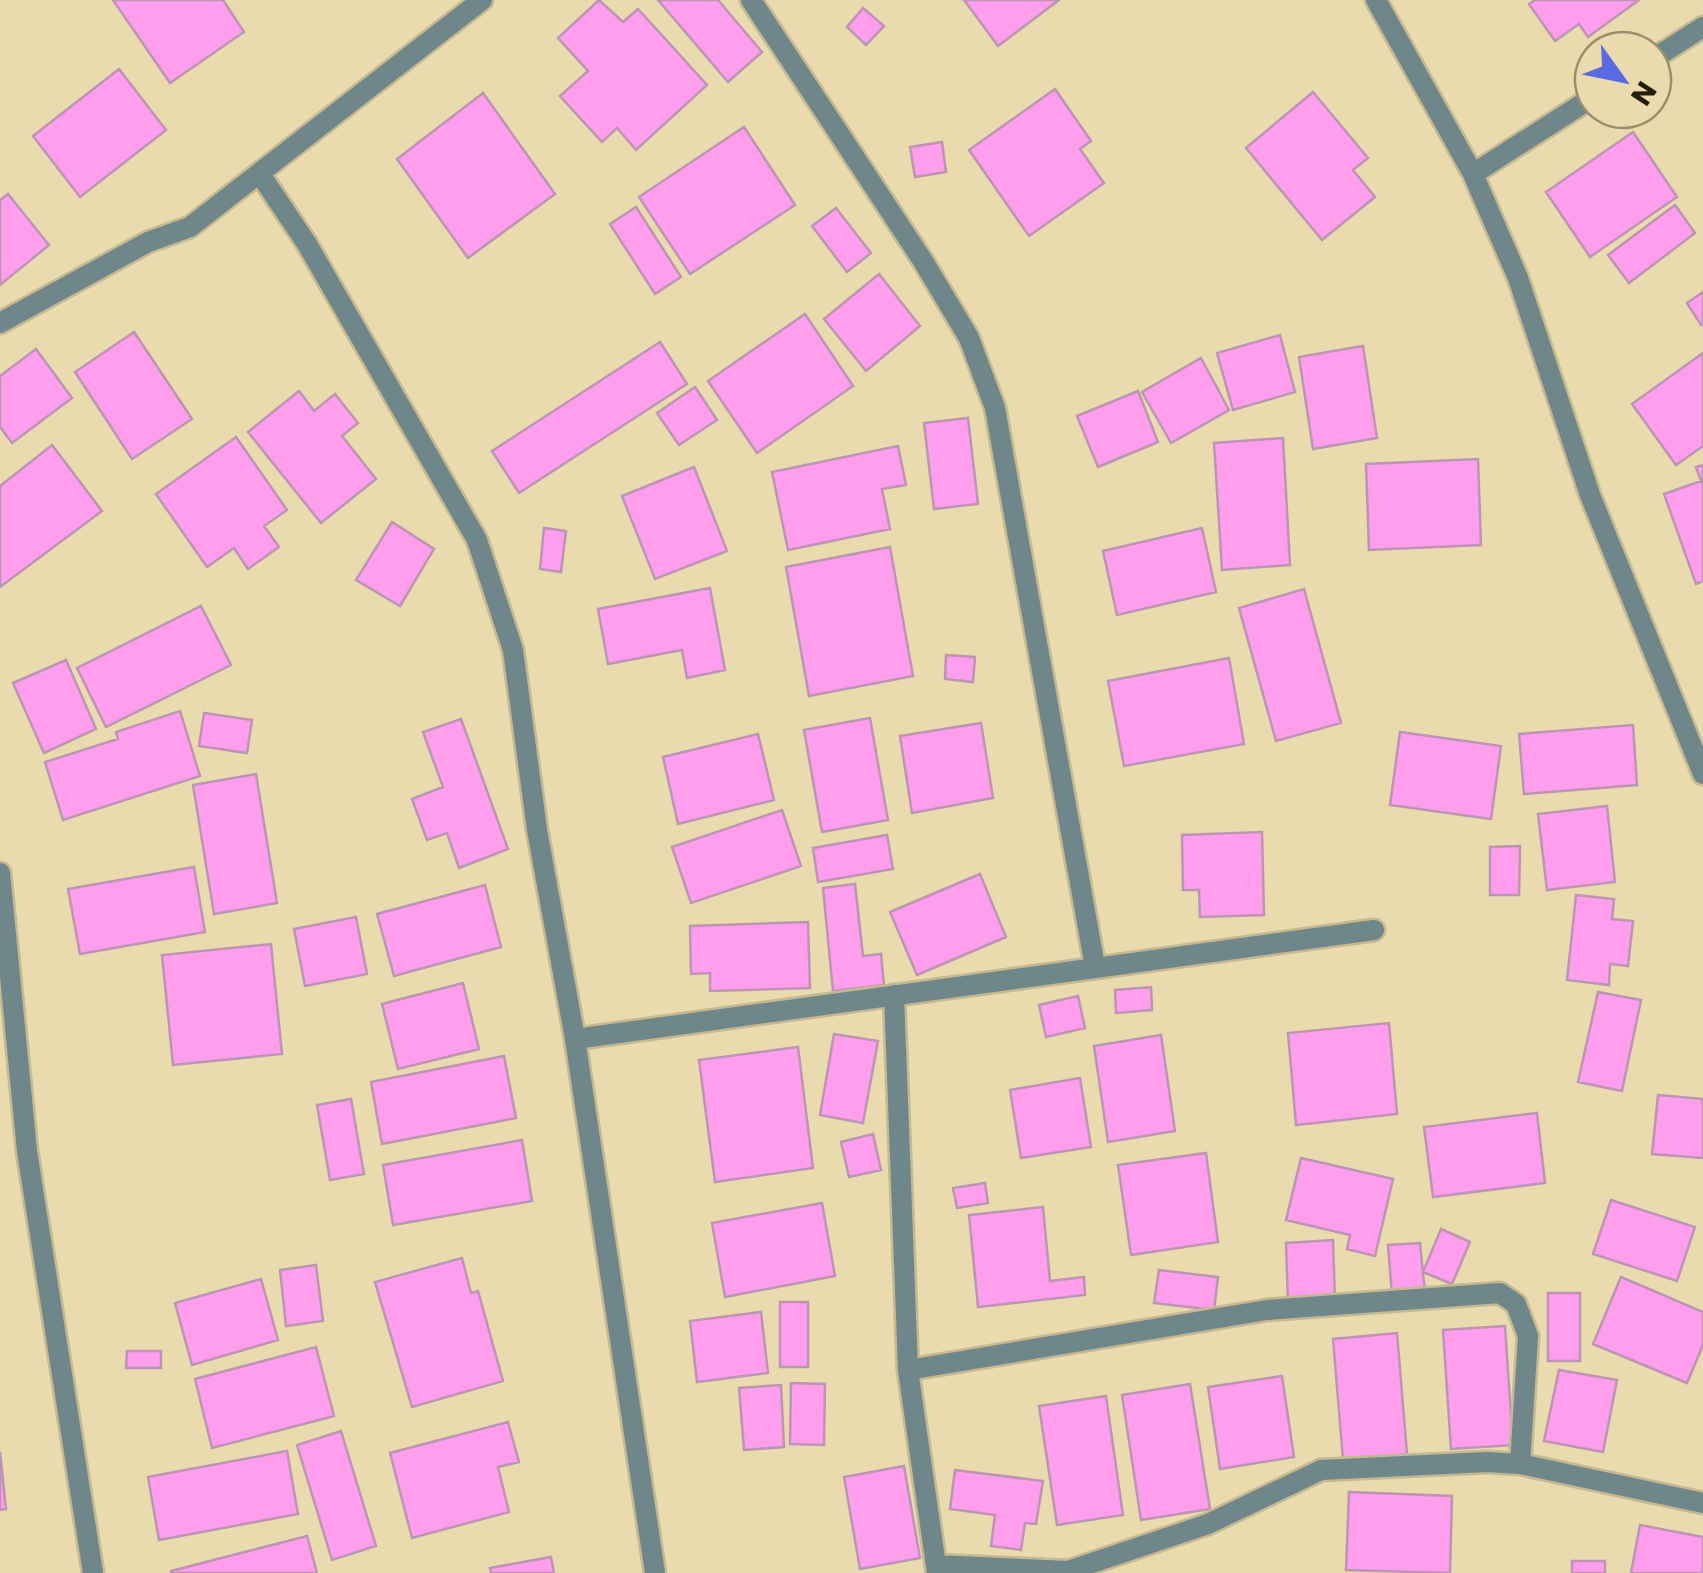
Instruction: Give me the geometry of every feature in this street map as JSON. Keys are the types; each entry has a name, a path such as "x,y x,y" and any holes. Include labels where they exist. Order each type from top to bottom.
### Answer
{"street":[{"path":"0,323 148,242 190,227 482,0"},
{"path":"752,0 969,338 995,408 1095,967"},
{"path":"1376,0 1473,174 1518,278 1590,496 1703,774"},
{"path":"1673,46 1703,27"},
{"path":"1473,174 1573,110"},
{"path":"260,174 307,244 477,540 513,650 537,830 575,1039 655,1573"},
{"path":"0,873 27,1151 93,1573"},
{"path":"575,1039 1374,930"},
{"path":"894,995 908,1370 937,1569 1068,1571 1208,1524 1321,1470 1520,1464 1703,1503"},
{"path":"908,1370 1267,1310 1500,1293 1516,1304 1528,1336 1520,1464"}],"building":[{"path":"113,0 223,0 244,32 170,83"},
{"path":"599,0 623,22 638,9 707,85 636,150 617,128 602,142 560,96 588,71 558,38"},
{"path":"658,0 718,0 762,52 728,82"},
{"path":"964,0 1059,0 998,46"},
{"path":"1535,0 1639,0 1598,30 1583,30 1579,24 1555,41 1529,4"},
{"path":"863,8 884,26 866,45 847,27"},
{"path":"119,69 166,130 80,197 33,136"},
{"path":"1055,89 1091,141 1080,149 1104,183 1029,236 969,150"},
{"path":"1313,92 1368,158 1353,170 1375,197 1322,240 1246,148"},
{"path":"483,93 555,194 468,258 397,159"},
{"path":"744,127 795,205 690,274 639,197"},
{"path":"1633,132 1677,197 1590,257 1546,192"},
{"path":"942,142 946,172 915,177 910,147"},
{"path":"8,194 49,245 0,285 0,200"},
{"path":"1675,205 1695,233 1629,283 1608,255"},
{"path":"636,207 681,277 655,294 610,224"},
{"path":"836,208 871,253 847,272 812,226"},
{"path":"879,274 920,326 866,371 824,319"},
{"path":"1703,292 1703,324 1701,325 1687,303"},
{"path":"805,314 853,386 757,453 708,381"},
{"path":"134,332 192,419 132,459 75,372"},
{"path":"1280,335 1295,392 1233,410 1217,353"},
{"path":"660,342 687,384 519,493 492,451"},
{"path":"1363,346 1377,438 1313,449 1299,357"},
{"path":"36,349 72,398 12,443 0,427 0,376"},
{"path":"1703,353 1703,446 1676,465 1632,404"},
{"path":"1201,358 1229,410 1171,443 1142,392"},
{"path":"695,387 717,420 679,445 657,413"},
{"path":"299,391 314,411 335,394 358,423 342,436 376,479 321,523 248,432"},
{"path":"1138,391 1158,442 1098,467 1077,416"},
{"path":"968,418 978,504 934,509 924,423"},
{"path":"236,437 287,510 264,526 279,547 248,569 234,548 207,567 156,494"},
{"path":"1283,438 1290,565 1222,570 1214,443"},
{"path":"52,445 102,511 0,587 0,486"},
{"path":"898,446 906,485 882,489 890,529 788,550 772,472"},
{"path":"1478,459 1481,545 1369,550 1366,464"},
{"path":"1703,465 1703,581 1696,584 1664,494 1701,481 1696,467"},
{"path":"694,467 727,551 655,579 622,496"},
{"path":"392,522 434,549 400,606 356,580"},
{"path":"544,528 566,531 561,572 540,569"},
{"path":"1202,528 1216,592 1117,615 1103,551"},
{"path":"890,547 913,676 809,696 786,567"},
{"path":"710,588 725,670 687,678 682,650 608,664 598,609"},
{"path":"1304,589 1341,723 1276,741 1239,608"},
{"path":"201,606 231,665 106,727 77,668"},
{"path":"946,655 975,657 973,682 945,679"},
{"path":"1229,658 1244,744 1124,766 1108,681"},
{"path":"66,660 96,729 44,753 13,683"},
{"path":"180,711 200,776 63,820 45,762 118,739 116,732"},
{"path":"204,713 252,720 247,753 199,746"},
{"path":"870,718 888,820 822,832 804,730"},
{"path":"461,719 508,849 459,868 447,833 427,840 412,799 443,787 423,732"},
{"path":"981,723 993,798 912,813 900,736"},
{"path":"1633,725 1637,785 1524,794 1519,734"},
{"path":"1400,732 1501,746 1491,819 1390,805"},
{"path":"758,734 774,800 678,824 663,757"},
{"path":"256,774 277,903 214,914 193,785"},
{"path":"1607,806 1615,882 1547,890 1538,814"},
{"path":"782,810 801,866 691,903 672,847"},
{"path":"1262,832 1264,915 1200,917 1199,890 1183,890 1182,835"},
{"path":"887,835 893,869 818,882 813,848"},
{"path":"1520,846 1519,895 1490,895 1490,847"},
{"path":"194,867 205,932 80,954 68,889"},
{"path":"980,874 1006,937 917,975 890,912"},
{"path":"855,884 863,956 881,954 884,985 833,991 823,888"},
{"path":"485,885 501,947 394,976 377,914"},
{"path":"1576,895 1614,899 1612,919 1633,921 1628,966 1610,964 1609,985 1567,980"},
{"path":"356,917 367,974 305,986 294,929"},
{"path":"808,922 810,988 710,991 710,973 691,974 690,926"},
{"path":"271,944 282,1054 173,1065 162,955"},
{"path":"463,983 479,1049 398,1069 382,1004"},
{"path":"1151,987 1152,1010 1116,1013 1115,990"},
{"path":"1598,992 1641,1000 1622,1091 1578,1082"},
{"path":"1078,996 1085,1028 1046,1037 1039,1005"},
{"path":"1389,1023 1397,1114 1296,1125 1288,1033"},
{"path":"834,1034 878,1041 863,1123 820,1115"},
{"path":"1161,1035 1175,1131 1108,1142 1094,1046"},
{"path":"798,1047 813,1168 715,1182 699,1060"},
{"path":"504,1056 516,1118 382,1144 371,1082"},
{"path":"1080,1078 1091,1147 1021,1158 1010,1090"},
{"path":"1658,1095 1703,1099 1703,1158 1652,1154"},
{"path":"351,1099 364,1174 330,1180 317,1105"},
{"path":"1537,1113 1545,1183 1433,1197 1424,1127"},
{"path":"873,1134 881,1170 849,1177 841,1142"},
{"path":"522,1140 532,1201 393,1225 383,1165"},
{"path":"1206,1153 1218,1242 1131,1255 1118,1165"},
{"path":"1301,1158 1393,1179 1375,1256 1347,1249 1350,1235 1286,1220"},
{"path":"985,1183 988,1203 957,1208 953,1188"},
{"path":"1611,1200 1695,1227 1677,1281 1593,1254"},
{"path":"822,1203 835,1276 725,1297 712,1223"},
{"path":"1043,1207 1050,1281 1084,1277 1085,1295 978,1307 969,1215"},
{"path":"1441,1229 1470,1242 1452,1284 1423,1272"},
{"path":"1333,1240 1335,1301 1288,1303 1286,1243"},
{"path":"1420,1243 1425,1293 1392,1296 1388,1245"},
{"path":"462,1258 471,1293 478,1291 503,1381 412,1407 375,1282"},
{"path":"316,1265 323,1321 286,1326 280,1270"},
{"path":"1159,1270 1218,1277 1214,1310 1154,1303"},
{"path":"1621,1277 1703,1312 1703,1345 1687,1383 1593,1344"},
{"path":"261,1279 278,1340 192,1365 175,1303"},
{"path":"1548,1293 1580,1293 1580,1361 1548,1361"},
{"path":"780,1302 808,1302 808,1367 780,1367"},
{"path":"761,1312 768,1373 697,1382 690,1321"},
{"path":"1505,1326 1513,1445 1451,1449 1443,1330"},
{"path":"1397,1333 1407,1454 1343,1460 1333,1339"},
{"path":"316,1347 334,1416 212,1448 195,1379"},
{"path":"127,1351 161,1351 161,1368 126,1368"},
{"path":"1559,1370 1617,1380 1603,1452 1544,1441"},
{"path":"1282,1376 1294,1457 1220,1469 1208,1387"},
{"path":"791,1383 825,1384 824,1445 790,1444"},
{"path":"1190,1384 1210,1509 1141,1520 1122,1395"},
{"path":"781,1385 784,1447 744,1450 739,1388"},
{"path":"1106,1396 1123,1515 1057,1525 1039,1406"},
{"path":"508,1422 519,1462 498,1467 509,1512 412,1538 390,1453"},
{"path":"341,1431 376,1546 332,1560 297,1445"},
{"path":"287,1451 298,1514 159,1540 148,1477"},
{"path":"0,1452 6,1509 0,1510"},
{"path":"904,1466 920,1558 860,1569 844,1477"},
{"path":"955,1470 1043,1481 1036,1524 1025,1523 1021,1550 991,1546 995,1515 950,1509"},
{"path":"1349,1492 1452,1496 1450,1573 1346,1570"},
{"path":"1640,1525 1703,1537 1703,1573 1631,1573"},
{"path":"307,1536 317,1573 171,1573 171,1571"},
{"path":"551,1557 554,1573 491,1573 490,1568"},
{"path":"1572,1561 1605,1561 1605,1573 1572,1573"}]}
